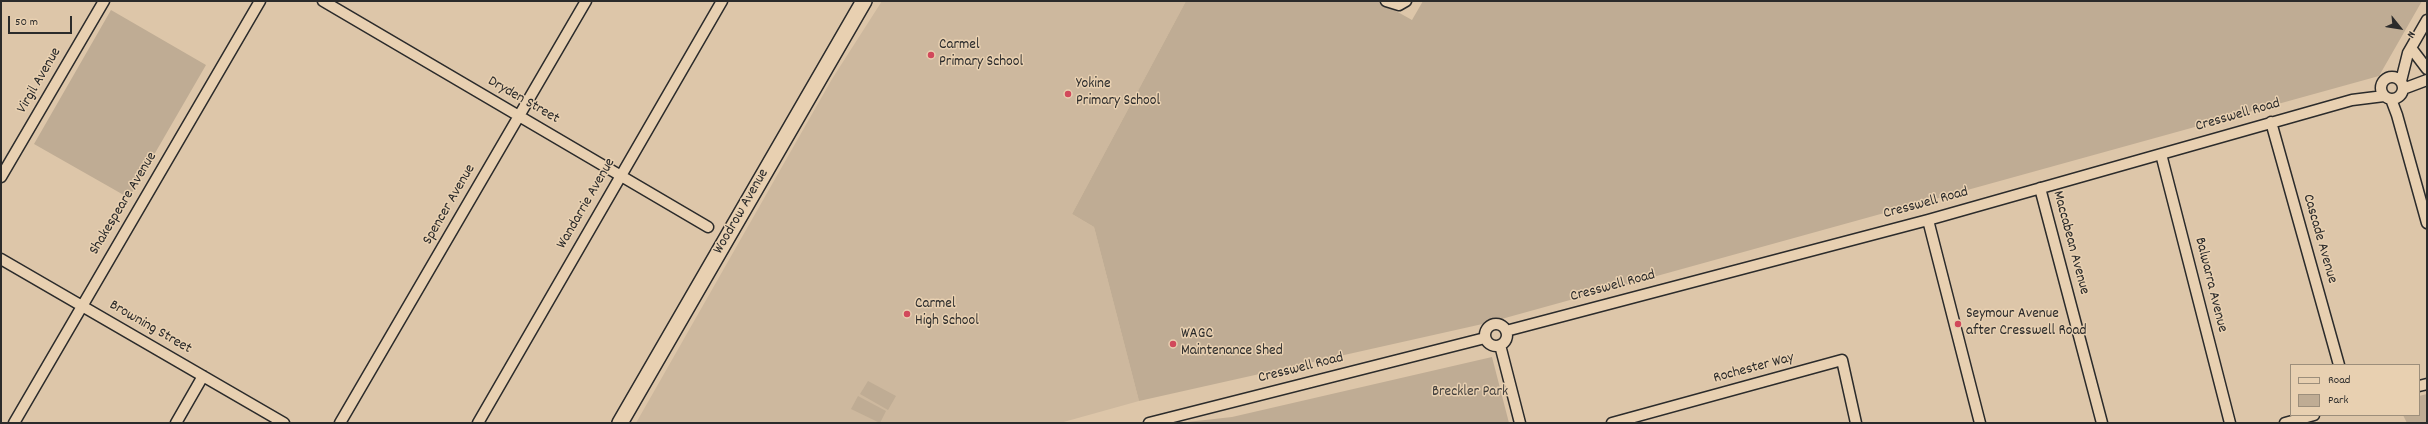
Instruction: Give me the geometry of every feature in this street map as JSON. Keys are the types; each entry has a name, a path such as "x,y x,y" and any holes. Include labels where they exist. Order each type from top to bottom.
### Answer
{"main road":[{"name":"Woodrow Avenue","path":"620,423 864,1"}],"street":[{"name":"Virgil Avenue","path":"1,177 104,1"},
{"name":"Shakespeare Avenue","path":"14,423 80,305 260,1"},
{"name":"Dryden Street","path":"323,1 708,227"},
{"name":"Spencer Avenue","path":"340,423 586,1"},
{"name":"Wandarrie Avenue","path":"478,423 722,1"},
{"path":"1386,1 1399,5 1406,1"},
{"path":"2393,92 2410,51 2427,20"},
{"path":"2410,51 2427,69"},
{"path":"2393,92 2383,82 2391,77 2410,51"},
{"path":"2391,77 2397,115 2427,223"},
{"name":"Cresswell Road","path":"1149,423 1485,338 1486,330 1492,324 1500,325 1506,330 1928,220 2271,122 2352,100 2393,92 2427,80"},
{"name":"Cascade Avenue","path":"2271,122 2339,364"},
{"name":"Balwarra Avenue","path":"2160,154 2230,423"},
{"name":"Maccabean Avenue","path":"2040,188 2102,423"},
{"path":"1928,220 1980,423"},
{"name":"Browning Street","path":"1,259 284,423"},
{"path":"1485,338 1492,346 1500,345 1506,339 1506,330"},
{"path":"1500,345 1520,423"},
{"name":"Rochester Way","path":"1612,423 1842,360 1856,423"},
{"path":"176,423 202,376"},
{"path":"2289,423 2311,416"}],"shaded area":[{"name":"Carmel High School","path":"882,1 1186,1 1072,214 1094,227 1139,401 1060,423 636,423 832,79"}],"green space":[{"path":"1186,1 1378,1 1412,20 1423,1 2422,1 2379,76 1487,323 1139,401 1094,227 1072,214"},
{"path":"111,10 206,65 129,198 34,144"},
{"name":"Breckler Park","path":"1492,357 1509,423 1178,423 1232,417"},
{"path":"868,381 896,396 888,410 860,394"},
{"path":"2427,394 2427,423 2407,423 2404,416 2420,416 2420,396"},
{"path":"858,396 886,411 880,423 851,409"}],"place":[{"name":"Carmel Primary School","path":"931,55"},
{"name":"Yokine Primary School","path":"1068,94"},
{"name":"Carmel High School","path":"907,314"},
{"name":"Seymour Avenue after Cresswell Road","path":"1958,324"},
{"name":"WAGC Maintenance Shed","path":"1173,344"}]}
